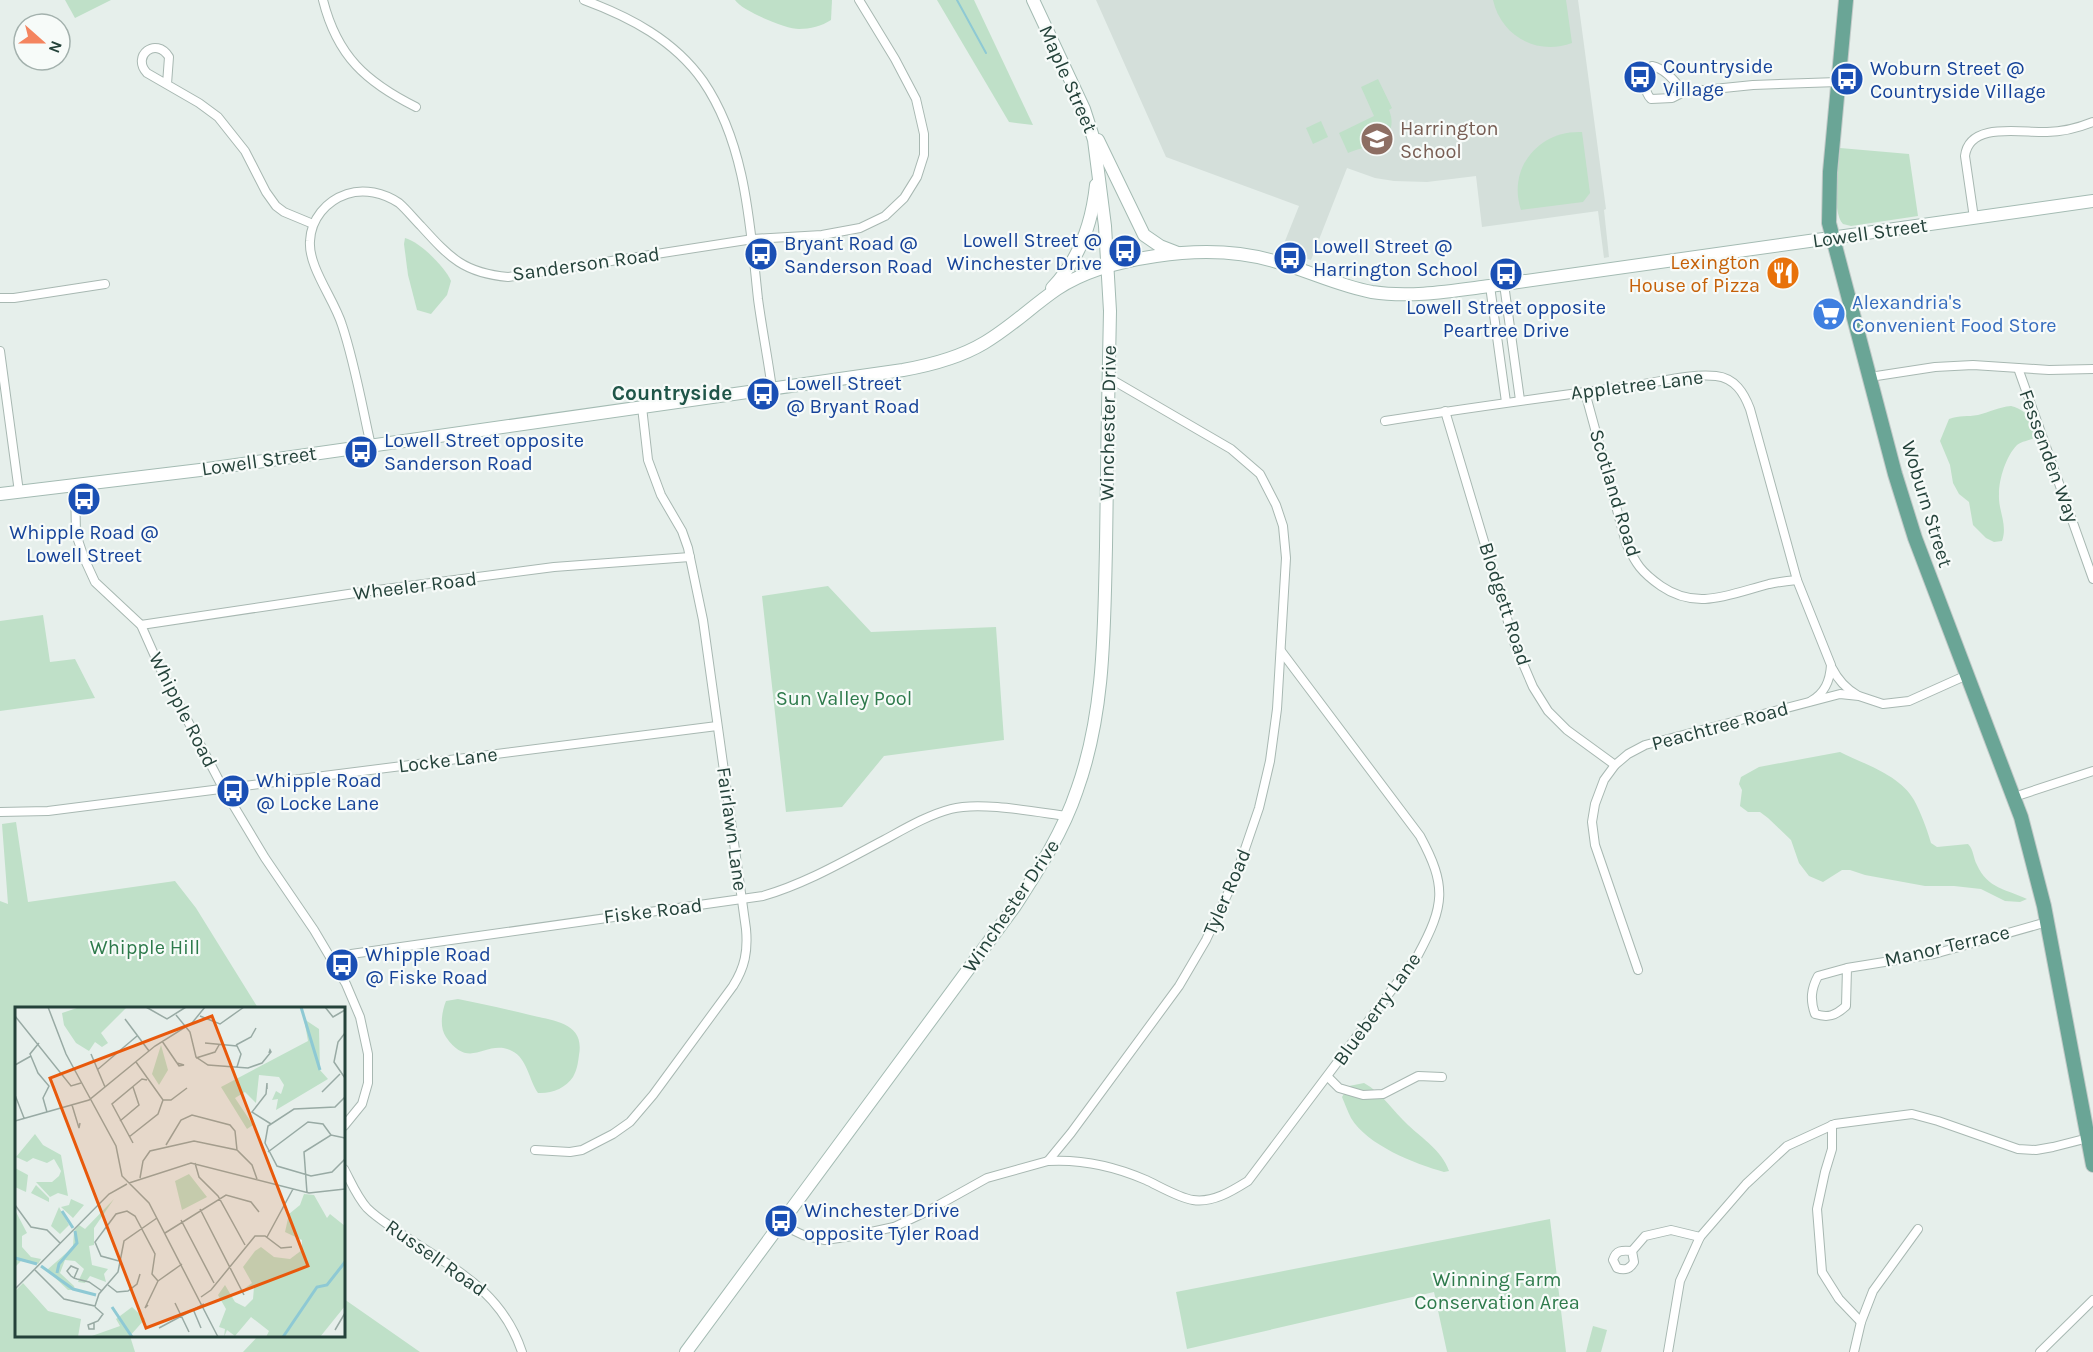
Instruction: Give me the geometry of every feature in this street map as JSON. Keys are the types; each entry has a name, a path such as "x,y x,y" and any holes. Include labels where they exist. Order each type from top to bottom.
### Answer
{"main road":[{"name":"Maple Street","path":"1033,0 1091,129 1097,151 1108,267"},
{"name":"Woburn Street","path":"1846,0 1828,207 1832,238 1915,538 2014,796 2033,858 2090,1137 2093,1165"},
{"path":"1091,129 1112,166 1144,235 1160,246 1179,253"},
{"path":"1020,318 1058,282 1080,247 1094,202 1097,151"},
{"name":"Lowell Street","path":"0,494 371,446 903,370 931,364 973,349 1020,318 1060,287 1088,273 1143,258 1179,253 1225,253 1262,258 1346,286 1381,293 1421,294 2093,201"},
{"name":"Winchester Drive","path":"686,1352 1001,928 1040,869 1078,790 1099,705 1105,597 1110,311 1108,267"}],"street":[{"path":"323,0 339,43 356,67 384,90 416,107"},
{"path":"584,0 613,11 647,29 684,59 702,81 734,144 753,240 758,300 772,389"},
{"name":"Sanderson Road","path":"313,224 323,209 343,195 357,191 382,194 402,206 446,254 459,264 482,273 508,277 753,240 822,235 860,228 885,216 896,207 911,188 921,166 926,143 916,99 860,0"},
{"path":"1684,92 1675,81 1658,68 1652,66 1647,70 1645,83 1647,95 1651,99 1672,98 1684,92 1753,85 1838,82"},
{"path":"167,84 207,109 227,126 245,151 266,192 276,206 284,212 313,224 310,240 311,258 335,306 343,328 371,446"},
{"path":"1974,218 1965,156 1967,147 1974,138 1982,134 1999,132 2060,132 2093,122"},
{"path":"0,298 14,298 105,284"},
{"path":"1504,284 1520,400"},
{"path":"1490,286 1506,402"},
{"path":"0,351 3,397 19,492"},
{"path":"1870,377 1935,366 1973,364 2049,370 2093,369"},
{"name":"Fessenden Way","path":"2018,368 2093,579"},
{"name":"Appletree Lane","path":"1385,421 1520,400 1703,376 1717,375 1728,379 1740,388 1750,409 1797,580 1831,665 1847,689 1859,696"},
{"name":"Tyler Road","path":"1048,1161 1179,986 1216,919 1235,878 1259,808 1270,761 1277,709 1286,558 1283,526 1276,504 1260,474 1231,449 1109,378"},
{"name":"Scotland Road","path":"1585,392 1626,543 1636,565 1645,575 1669,591 1689,599 1702,600 1797,580"},
{"name":"Fairlawn Lane","path":"535,1150 570,1152 585,1149 614,1134 637,1114 741,974 746,962 747,943 742,899 705,632 690,557 682,531 661,495 648,460 642,407"},
{"name":"Blodgett Road","path":"1445,411 1515,645 1533,687 1548,711 1567,730 1615,765"},
{"name":"Whipple Road","path":"75,486 76,534 95,582 141,625 161,669 223,788 265,858 330,957 346,984 360,1017 368,1054 369,1075 365,1099 345,1125"},
{"name":"Wheeler Road","path":"141,625 382,589 554,567 690,557"},
{"name":"Blueberry Lane","path":"1048,1161 1070,1160 1102,1164 1192,1200 1229,1193 1248,1181 1328,1077 1418,955 1431,930 1437,911 1440,887 1432,858 1420,836 1281,651"},
{"path":"1811,701 1819,697 1826,687 1831,665"},
{"name":"Peachtree Road","path":"1638,970 1594,845 1592,822 1595,804 1604,780 1615,765 1628,754 1645,745 1811,701 1840,694 1859,696 1883,704 1909,701 1968,675"},
{"name":"Locke Lane","path":"0,812 48,811 717,726"},
{"path":"2014,796 2093,771"},
{"name":"Fiske Road","path":"330,957 763,896 820,875 916,823 952,808 968,806 1066,816"},
{"name":"Manor Terrace","path":"1846,968 1846,1006 1838,1014 1826,1018 1815,1014 1811,1003 1813,986 1818,976 1846,968 1934,954 2047,922"},
{"path":"1328,1077 1339,1088 1363,1095 1383,1094 1418,1076 1442,1077"},
{"path":"1668,1352 1680,1281 1700,1237 1746,1184 1787,1146 1832,1125 1911,1114 2018,1149 2036,1150 2090,1137"},
{"path":"1832,1125 1832,1149 1817,1209 1822,1272 1839,1299 1861,1322"},
{"path":"780,1224 803,1235 825,1240 894,1227 987,1178 1048,1161"},
{"name":"Russell Road","path":"345,1171 359,1197 374,1215 466,1277 489,1296 508,1320 522,1352"},
{"path":"1854,1352 1861,1322 1873,1291 1918,1229"},
{"path":"1632,1251 1645,1236 1671,1230 1700,1237"},
{"path":"2040,1352 2093,1300"}],"shaded area":[{"name":"Harrington School","path":"1096,0 1578,0 1606,209 1604,210 1609,257 1604,258 1598,211 1482,227 1476,176 1427,182 1394,181 1375,178 1347,168 1311,260 1281,251 1299,206 1166,157"}],"green space":[{"path":"65,0 111,0 75,18"},
{"path":"735,0 832,0 831,20 812,28 793,28 755,14"},
{"path":"937,0 974,0 1033,125 1009,122"},
{"path":"1493,0 1566,0 1572,43 1546,47 1522,40 1504,24"},
{"path":"1378,79 1392,108 1389,110 1392,120 1391,128 1381,140 1348,153 1339,133 1374,116 1361,87"},
{"path":"1321,121 1328,137 1313,144 1306,128"},
{"path":"1582,132 1590,193 1583,202 1521,210 1518,195 1519,180 1530,154 1552,137"},
{"path":"1840,148 1909,154 1918,216 1851,226 1843,224 1837,209"},
{"path":"405,238 418,244 431,256 451,281 447,295 431,314 417,310 408,275"},
{"path":"2011,406 2028,415 2038,431 2034,438 2017,445 2006,461 1999,488 2004,535 2002,541 1994,542 1986,538 1973,525 1969,502 1959,494 1953,483 1950,465 1940,441 1949,419 1978,415"},
{"name":"Sun Valley Pool","path":"828,586 871,632 996,627 1004,740 884,756 842,807 786,812 762,596"},
{"path":"43,615 50,662 75,659 95,698 0,711 0,621"},
{"path":"1840,752 1881,771 1908,791 1919,810 1931,843 1937,847 1968,844 1986,879 1998,887 2027,899 2020,902 2005,901 1981,889 1925,886 1850,870 1842,870 1823,882 1809,876 1799,863 1791,840 1760,812 1748,812 1740,806 1742,790 1739,784 1741,777 1759,767"},
{"name":"Whipple Hill","path":"16,822 28,902 175,881 196,908 257,1007 15,1007 15,1337 130,1337 135,1352 0,1352 0,901 8,904 2,824"},
{"path":"458,999 548,1019 572,1029 580,1044 578,1064 573,1077 558,1090 538,1093 521,1059 512,1051 494,1048 471,1053 463,1052 455,1047 442,1029 442,1019 446,1001"},
{"path":"1364,1083 1432,1146 1442,1157 1449,1171 1444,1172 1406,1159 1380,1145 1358,1128 1342,1097 1349,1086"},
{"name":"Winning Farm Conservation Area","path":"1550,1219 1566,1352 1447,1352 1434,1292 1187,1349 1176,1292"},
{"path":"345,1300 420,1352 243,1352 257,1337 345,1337"},
{"path":"1593,1326 1607,1330 1601,1352 1586,1352"}],"waterway":[{"path":"957,0 986,53"}],"place":[{"name":"Countryside Village","path":"1640,77"},
{"name":"Woburn Street @ Countryside Village","path":"1847,79"},
{"name":"Harrington School","path":"1377,139"},
{"name":"Lowell Street @ Winchester Drive","path":"1125,251"},
{"name":"Bryant Road @ Sanderson Road","path":"761,254"},
{"name":"Lowell Street @ Harrington School","path":"1290,258"},
{"name":"Lexington House of Pizza","path":"1783,273"},
{"name":"Lowell Street opposite Peartree Drive","path":"1506,274"},
{"name":"Alexandria's Convenient Food Store","path":"1829,314"},
{"name":"Lowell Street @ Bryant Road","path":"763,394"},
{"name":"Lowell Street opposite Sanderson Road","path":"361,452"},
{"name":"Whipple Road @ Lowell Street","path":"84,499"},
{"name":"Whipple Road @ Locke Lane","path":"233,791"},
{"name":"Whipple Road @ Fiske Road","path":"342,965"},
{"name":"Winchester Drive opposite Tyler Road","path":"781,1221"}],"district":[{"name":"Countryside","path":"672,393"}]}
